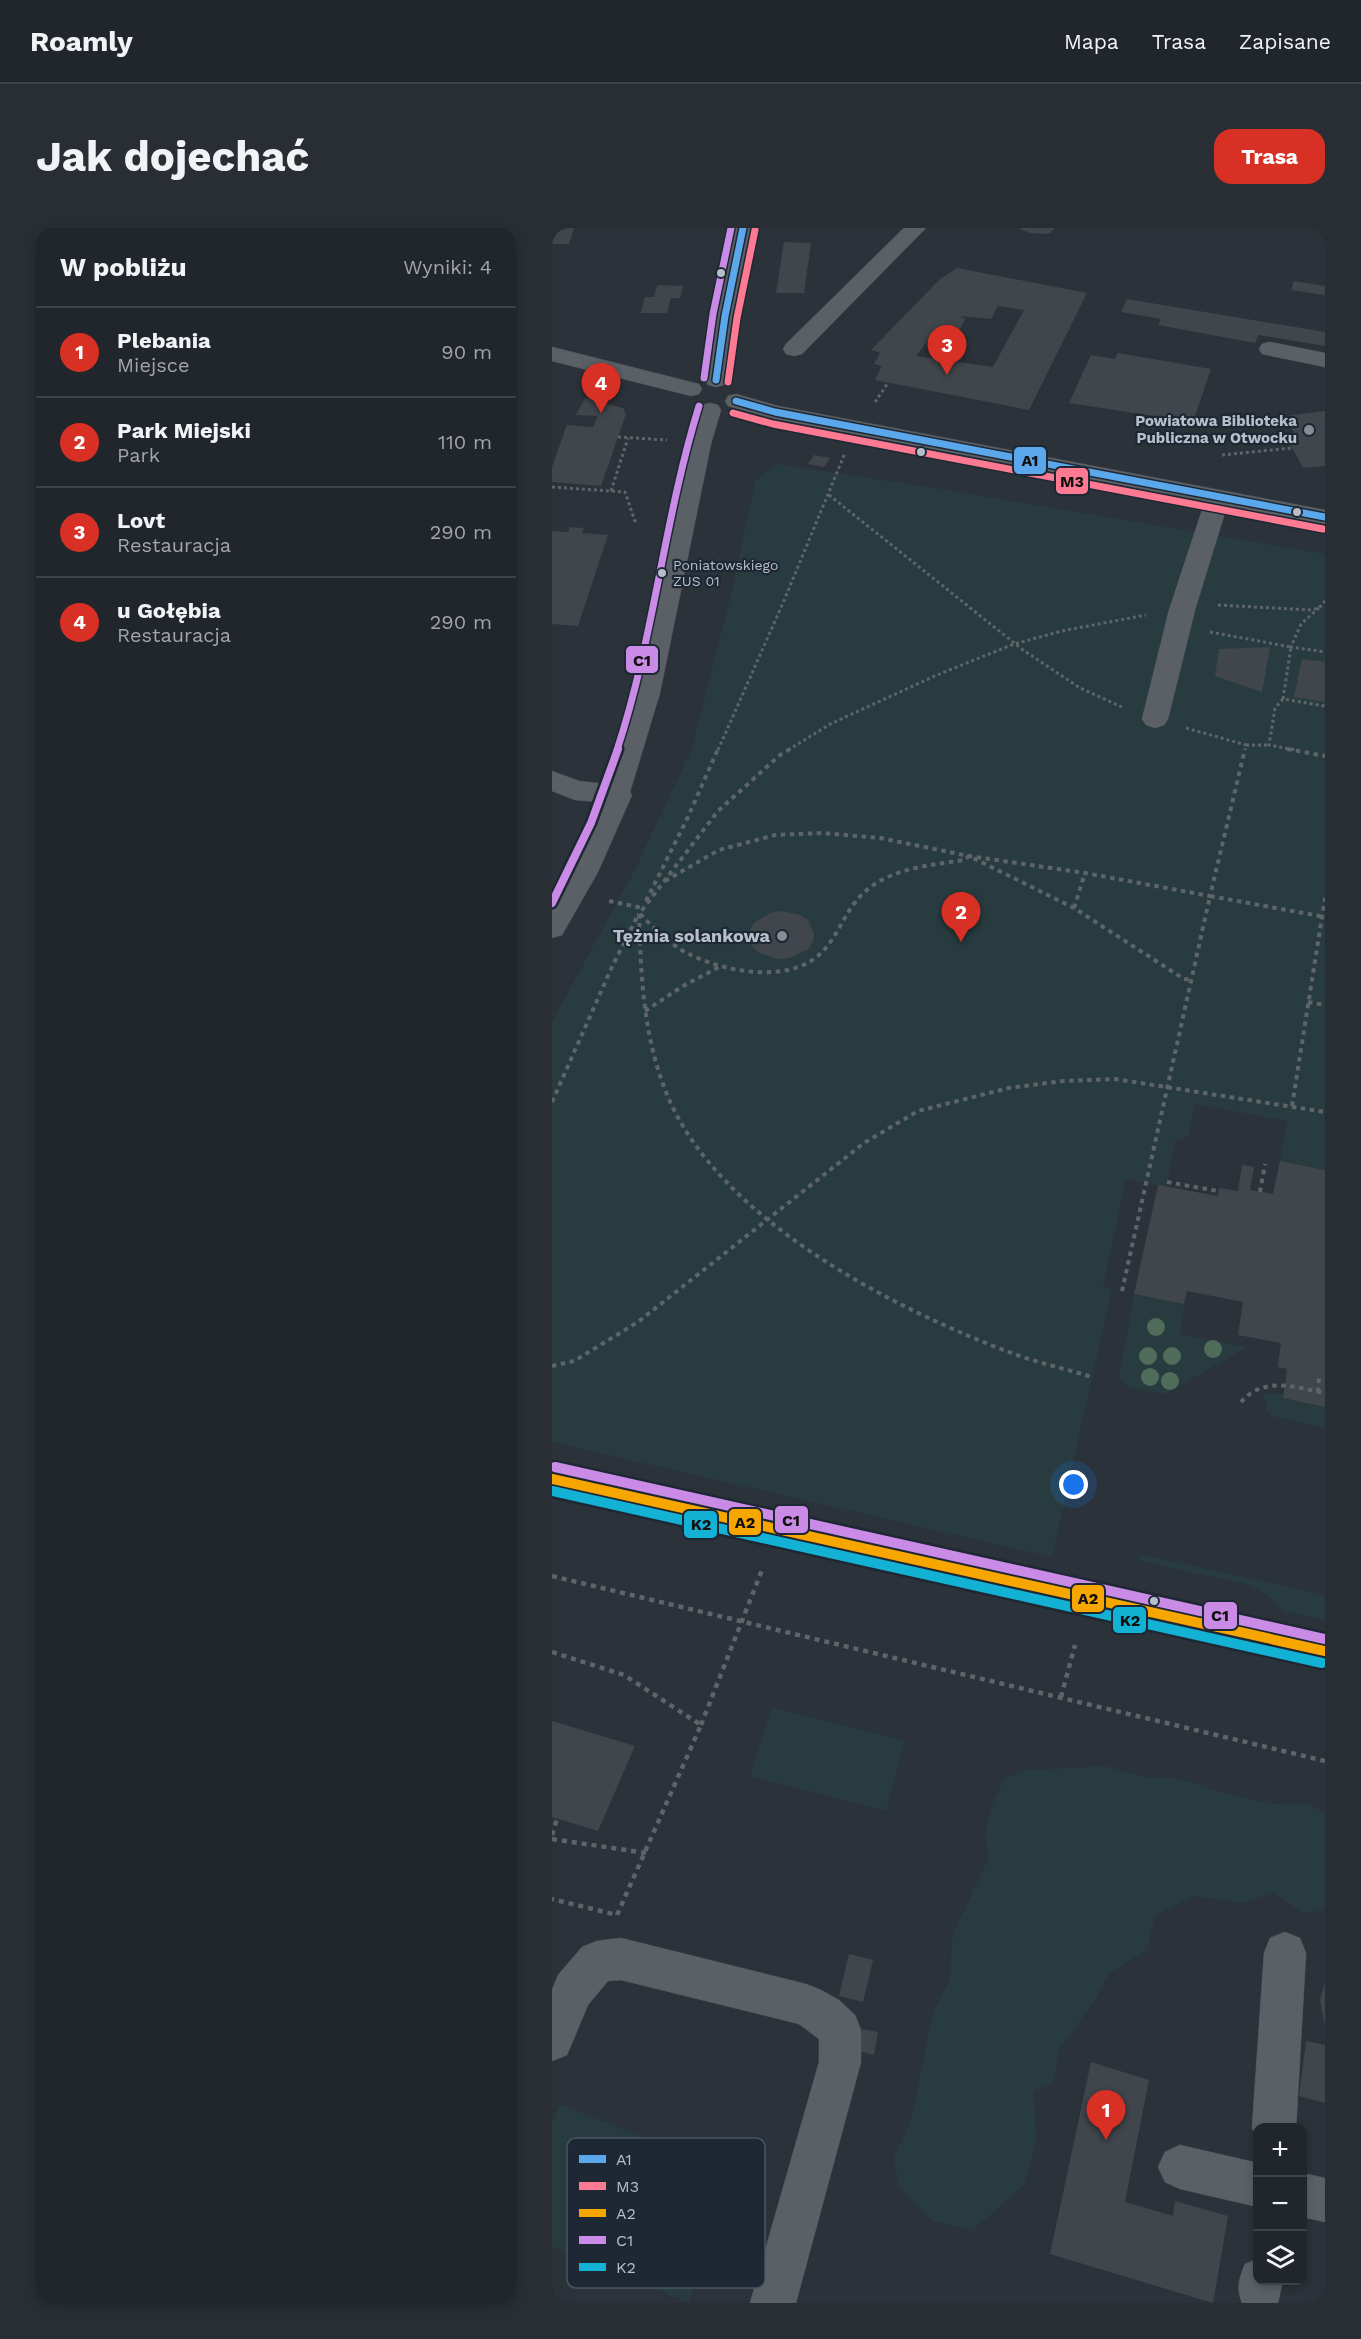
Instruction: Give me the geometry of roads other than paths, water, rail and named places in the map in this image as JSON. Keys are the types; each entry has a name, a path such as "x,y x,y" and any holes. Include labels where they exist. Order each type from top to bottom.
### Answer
{"main road":[{"path":"552,1479 1325,1651"}],"street":[{"path":"716,380 723,326 743,228"},
{"path":"794,350 916,228"},
{"path":"1270,349 1325,360"},
{"path":"552,354 691,389"},
{"path":"716,380 736,387 739,392 736,401 725,408 710,410 691,403 688,393 691,389 702,382 716,380"},
{"path":"736,401 775,412 1325,517"},
{"path":"552,927 565,906 618,795 654,666 699,444 710,410"},
{"path":"1155,719 1182,610 1218,497"},
{"path":"552,780 575,790 618,795"},
{"path":"1274,2123 1285,1953"},
{"path":"552,2040 573,1990 597,1962 621,1959 806,2005 824,2015 840,2030 840,2062 773,2303"},
{"path":"1180,2167 1253,2184"},
{"path":"1307,2196 1325,2200"}],"place":[{"name":"Lovt","path":"947,375"},
{"name":"u Gołębia","path":"601,413"},
{"name":"Powiatowa Biblioteka Publiczna w Otwocku","path":"1309,430"},
{"name":"Poniatowskiego ZUS 01","path":"662,573"},
{"name":"Tężnia solankowa","path":"782,936"},
{"name":"Park Miejski","path":"961,942"},
{"name":"Plebania","path":"1106,2140"}]}
